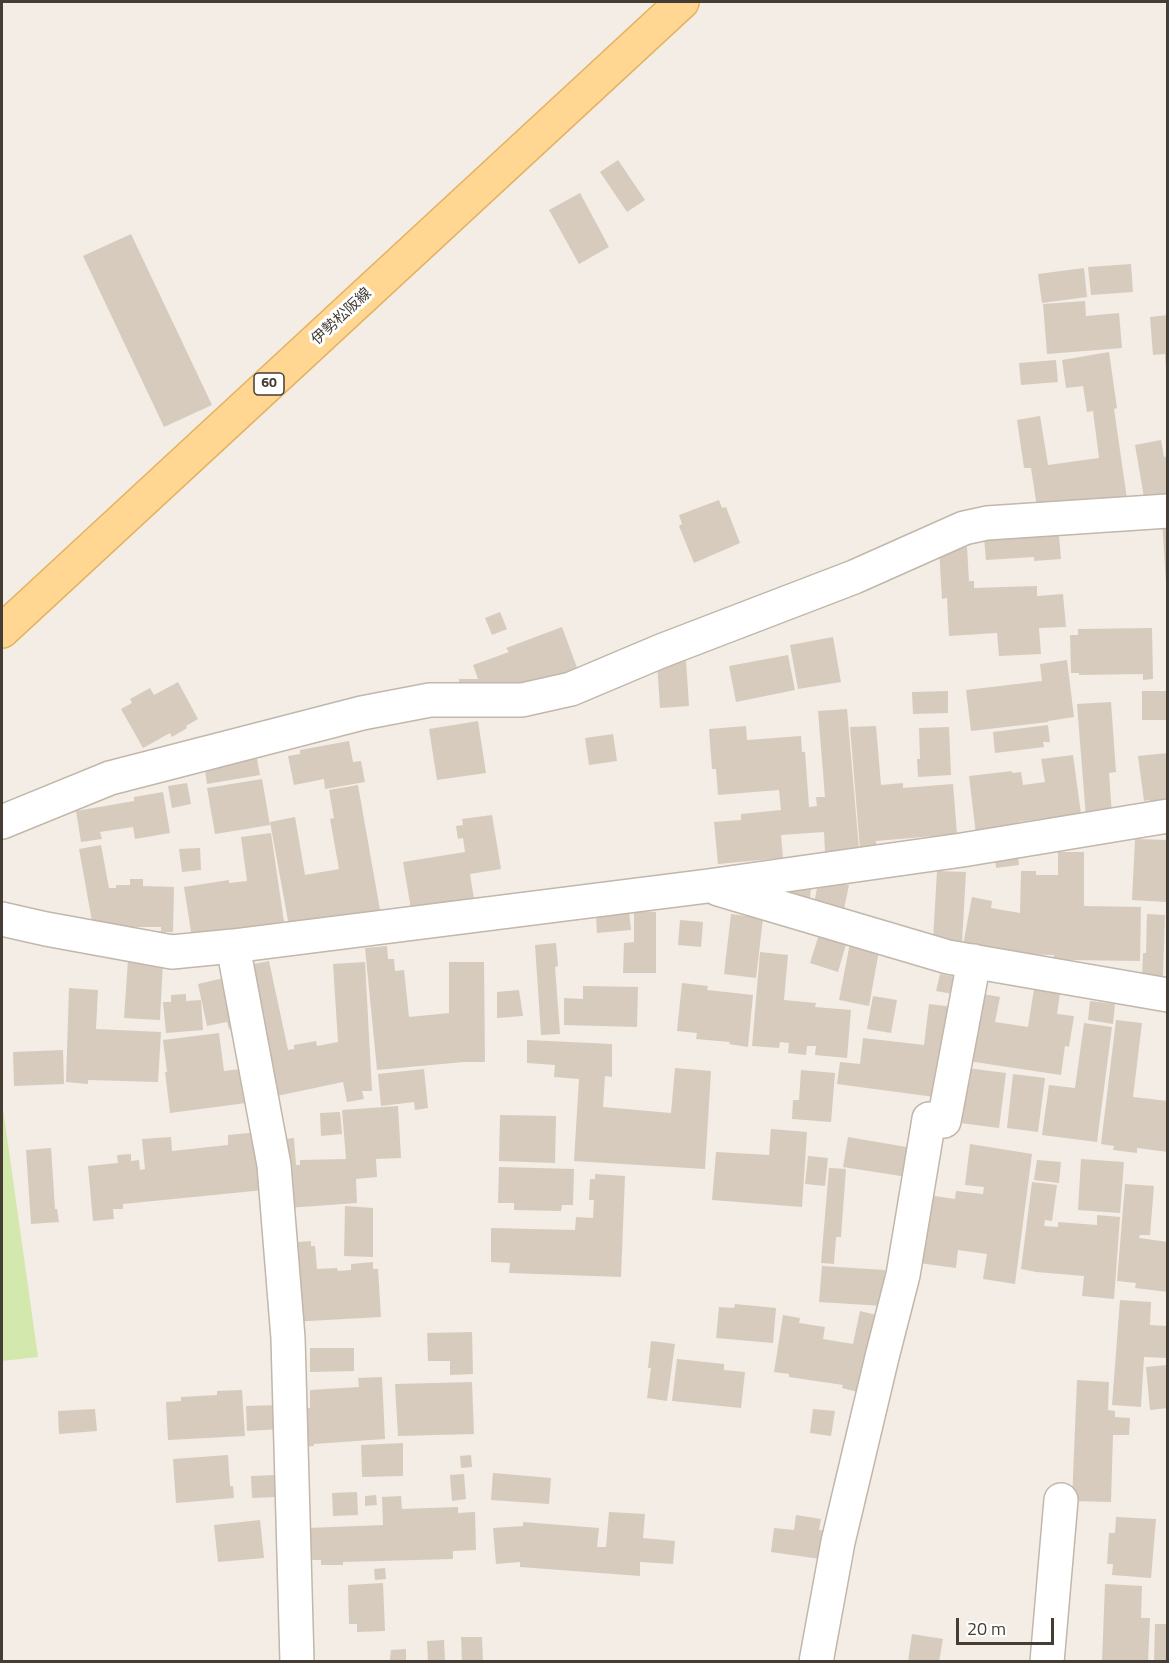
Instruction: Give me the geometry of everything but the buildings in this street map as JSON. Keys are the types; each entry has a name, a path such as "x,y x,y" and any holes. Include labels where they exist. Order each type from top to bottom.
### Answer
{"main road":[{"name":"伊勢松阪線","path":"2,631 682,2"}],"street":[{"path":"2,822 110,778 362,713 430,700 522,700 571,688 854,577 964,528 987,523 1167,511"},
{"path":"2,919 172,951 233,946 708,886 962,850 1167,816"},
{"path":"708,886 948,957 1167,994"},
{"path":"233,946 274,1165 288,1338 297,1662"},
{"path":"816,1662 838,1542 903,1275 929,1119 944,1121 974,962"},
{"path":"1047,1662 1061,1500"}],"green space":[{"path":"2,1102 38,1357 2,1361"}]}
